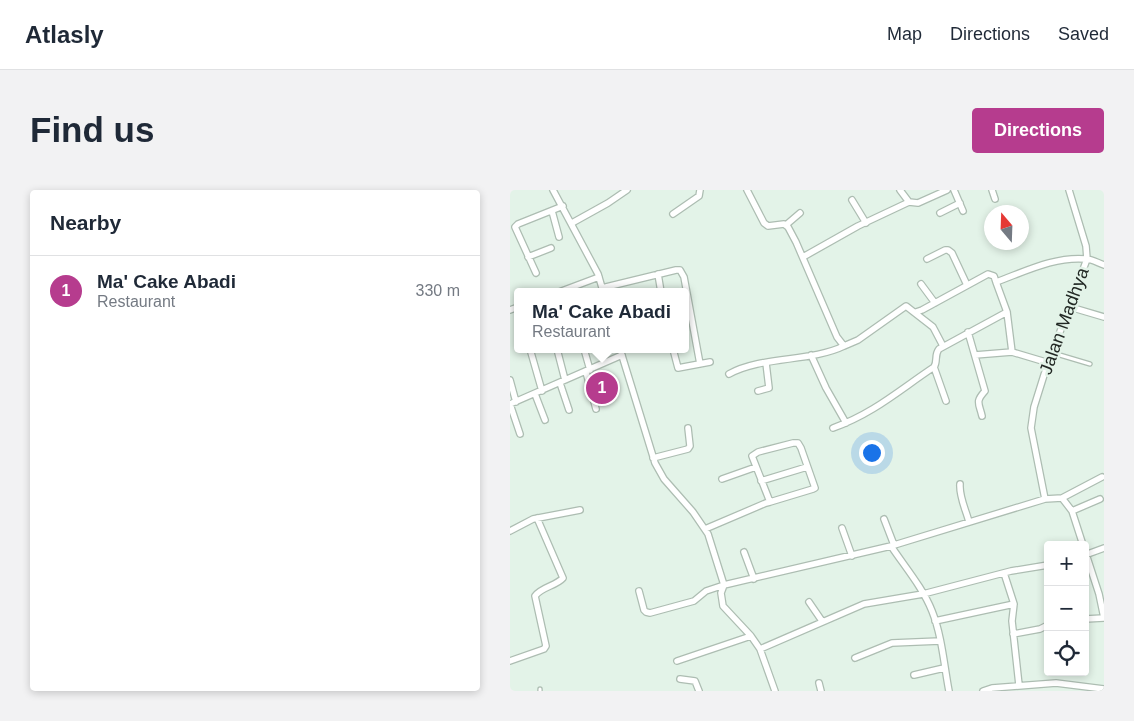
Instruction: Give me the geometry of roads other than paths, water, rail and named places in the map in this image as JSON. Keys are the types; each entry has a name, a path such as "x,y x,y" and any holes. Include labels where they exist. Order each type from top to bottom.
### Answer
{"street":[{"path":"553,190 572,223 601,288"},
{"path":"572,223 626,190"},
{"path":"673,214 699,196 700,190"},
{"path":"747,190 764,223 768,226 786,225 800,214"},
{"path":"900,190 909,202"},
{"path":"802,257 909,202 918,203 946,190"},
{"path":"954,190 963,211"},
{"path":"992,190 996,199"},
{"name":"Jalan Madhya","path":"1045,499 1032,425 1034,408 1048,363 1087,259 1086,246 1069,190"},
{"path":"852,200 866,223"},
{"path":"940,213 960,204"},
{"path":"536,272 515,229 516,225 563,206"},
{"path":"552,211 559,237"},
{"path":"786,225 838,337 844,346"},
{"path":"528,257 550,248"},
{"path":"927,259 948,250 952,253 967,285"},
{"path":"996,282 1051,263 1071,259 1087,259 1104,265"},
{"path":"609,288 676,270 682,272 685,288"},
{"path":"658,274 660,288"},
{"path":"916,312 988,274 994,276 1007,312 1012,352"},
{"path":"569,288 598,277"},
{"path":"921,284 935,303"},
{"path":"729,374 766,363 844,346 858,340 904,306 916,312 932,327 943,346"},
{"path":"1070,307 1104,317"},
{"path":"689,308 700,364"},
{"path":"833,428 883,403 934,367 936,353 943,346 1007,312"},
{"path":"968,332 985,392 978,400 982,416"},
{"path":"975,355 1012,352 1048,363"},
{"path":"531,353 542,391"},
{"path":"558,353 569,410"},
{"path":"585,353 596,409"},
{"path":"512,404 588,371 619,353"},
{"path":"621,353 653,458 664,479 693,512 708,534 724,586 721,593 723,606 751,636 760,649 775,691"},
{"path":"674,353 678,368 710,362"},
{"path":"811,354 826,388 846,423"},
{"path":"758,391 769,388 766,363"},
{"path":"934,367 946,401"},
{"path":"510,380 512,404 520,434"},
{"path":"535,394 545,420"},
{"path":"653,458 688,449 690,446 688,428"},
{"path":"705,529 770,502 815,488 798,444 792,443 753,454 752,458 770,502"},
{"path":"722,479 756,467"},
{"path":"761,481 807,467"},
{"path":"639,590 644,610 650,612 694,600 706,591 724,586 892,546 1045,499 1062,498 1102,477"},
{"path":"960,484 960,497 964,502 969,522"},
{"path":"1062,498 1072,511 1082,541"},
{"path":"1072,511 1100,499"},
{"path":"510,531 537,518 580,510"},
{"path":"510,661 544,649 546,646 535,596 538,592 559,582 563,578 537,518"},
{"path":"884,519 892,546 923,594 936,621 948,691"},
{"path":"842,528 852,556"},
{"path":"1089,552 1104,548"},
{"path":"744,552 754,579"},
{"path":"1089,561 1102,594 1104,618 1089,619"},
{"path":"760,649 864,604 923,594 1004,573 1044,566"},
{"path":"1004,573 1014,604 1012,621 1019,685"},
{"path":"810,602 822,622"},
{"path":"936,621 1014,604"},
{"path":"1013,634 1044,626"},
{"path":"677,661 751,636"},
{"path":"855,658 892,642 940,641"},
{"path":"914,675 944,668"},
{"path":"680,679 695,681 699,691"},
{"path":"819,683 821,691"},
{"path":"983,691 1019,685 1056,683 1104,690"}],"lane":[{"path":"1052,352 1090,364"}],"place":[{"name":"Ma' Cake Abadi","path":"602,388"}]}
